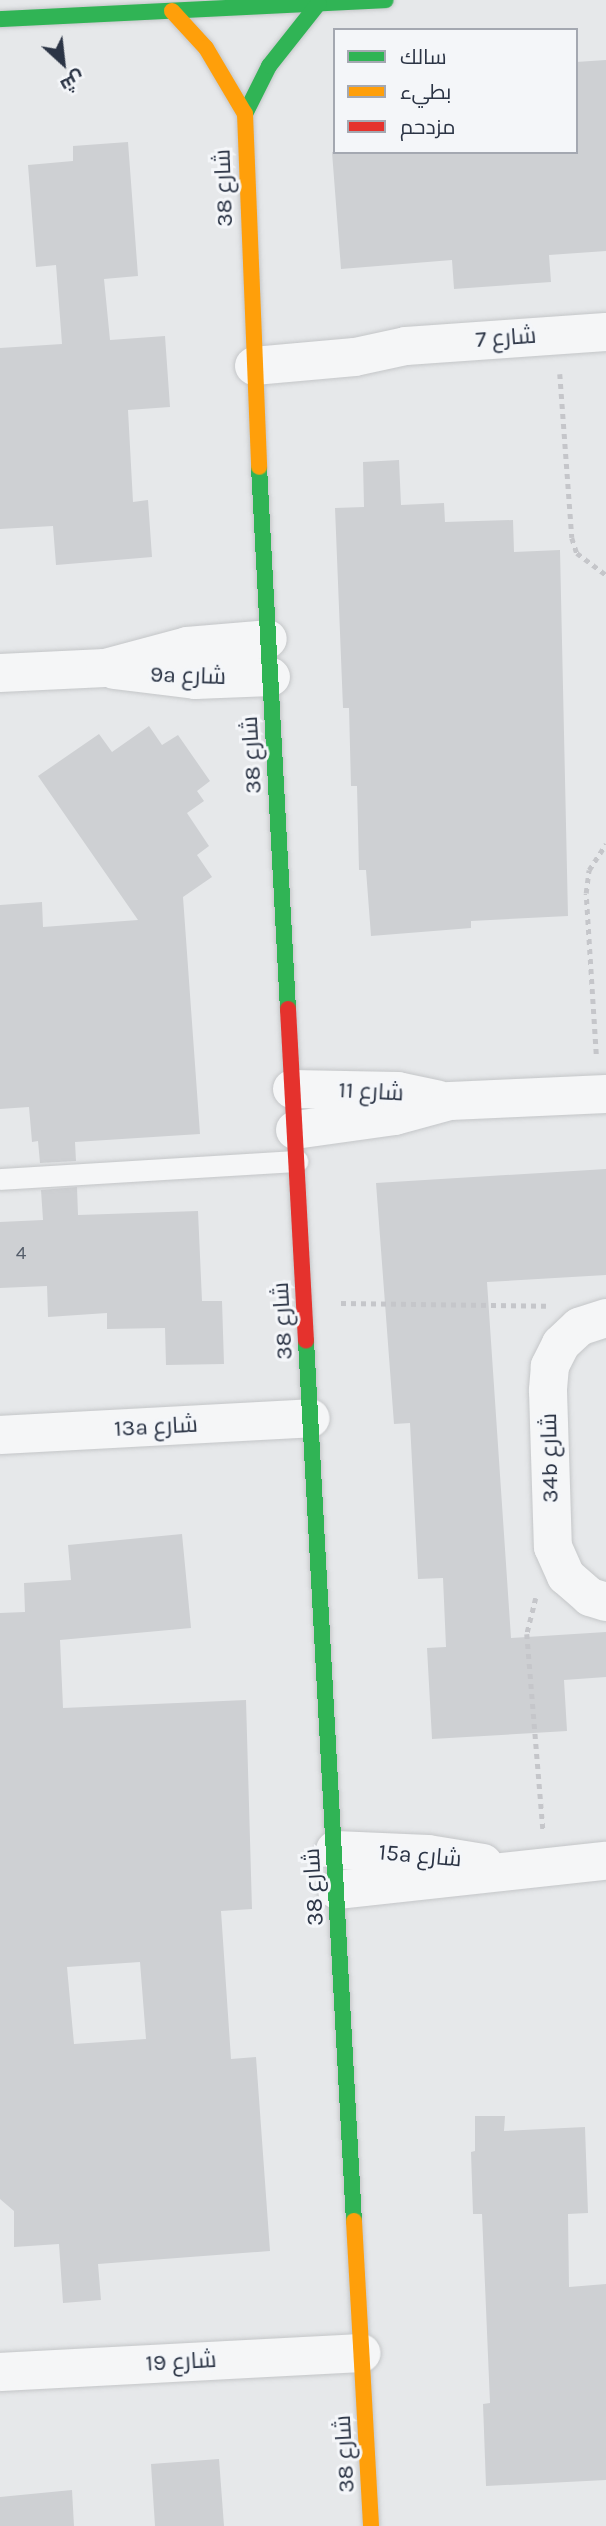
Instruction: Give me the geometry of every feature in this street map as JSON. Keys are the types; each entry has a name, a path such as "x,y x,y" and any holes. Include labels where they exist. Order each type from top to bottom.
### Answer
{"street":[{"path":"0,19 386,0"},
{"name":"شارع 38","path":"319,3 269,66 245,114 253,353 371,2526"},
{"name":"شارع 38","path":"172,11 206,48 245,114"},
{"name":"شارع 7","path":"253,353 358,338 406,346 606,332"},
{"name":"9a شارع","path":"0,673 105,668 171,679 270,658"},
{"name":"شارع 11","path":"292,1089 398,1091 450,1101"},
{"name":"شارع 11","path":"296,1145 450,1101 603,1095"},
{"name":"34b شارع","path":"592,1323 561,1344 550,1366 553,1547 566,1576 590,1597 606,1602"},
{"name":"13a شارع","path":"0,1435 311,1418"},
{"name":"15a شارع","path":"335,1850 428,1854 505,1869"},
{"name":"15a شارع","path":"337,1890 448,1880 505,1869 606,1861"},
{"name":"شارع 19","path":"0,2372 362,2353"}],"lane":[{"path":"0,1179 296,1145"}],"path":[{"path":"558,334 572,538 578,553 606,575"},
{"path":"603,1095 586,893 589,870 606,844"},
{"path":"306,1303 520,1303 549,1307 592,1323"},
{"path":"546,1865 527,1634 553,1547"}],"building":[{"path":"606,60 606,251 549,255 551,282 454,289 452,260 341,269 332,152 578,154 578,62"},
{"path":"128,142 138,276 104,279 110,340 165,336 170,407 128,410 133,502 148,500 152,557 56,565 53,526 0,529 0,348 62,344 56,265 36,267 28,165 73,161 73,146"},
{"path":"399,460 401,505 444,503 445,522 513,520 514,552 560,550 568,916 471,921 471,928 371,936 366,870 359,870 357,786 351,786 349,708 343,708 335,508 364,507 363,462"},
{"path":"149,726 162,745 178,735 210,781 197,791 204,801 187,813 209,846 197,855 212,877 183,897 200,1134 75,1142 76,1161 40,1163 38,1141 32,1142 29,1107 0,1109 0,905 42,902 43,927 138,920 38,776 99,734 112,752"},
{"path":"606,1169 606,1275 487,1282 511,1638 606,1632 606,1677 564,1680 567,1731 432,1739 427,1648 446,1647 443,1578 418,1579 410,1423 394,1424 376,1183"},
{"path":"77,1187 78,1215 198,1211 202,1301 222,1301 224,1364 166,1365 165,1328 107,1329 107,1313 48,1317 47,1286 0,1288 0,1222 43,1220 41,1190"},
{"path":"182,1534 191,1628 60,1640 63,1708 246,1700 252,1909 221,1911 231,2059 256,2057 270,2251 98,2264 101,2300 63,2303 59,2244 14,2247 14,2211 0,2199 0,1613 25,1612 24,1583 71,1580 68,1545","holes":["140,1962 146,2039 74,2044 67,1967"]},
{"path":"475,2116 505,2116 504,2131 585,2127 588,2213 568,2214 569,2287 606,2284 606,2480 486,2486 483,2404 490,2403 482,2214 473,2214 471,2152 475,2151"},
{"path":"219,2459 224,2526 155,2526 151,2464"},
{"path":"72,2490 74,2526 0,2526 0,2497"}],"traffic: fast":[{"path":"0,19 386,0"},
{"path":"245,114 269,66 319,3"},
{"path":"259,467 288,1009"},
{"path":"306,1341 354,2221"}],"traffic: slow":[{"path":"172,11 206,48 245,114 259,467"},
{"path":"354,2221 371,2526"}],"traffic: jam":[{"path":"288,1009 306,1341"}]}
